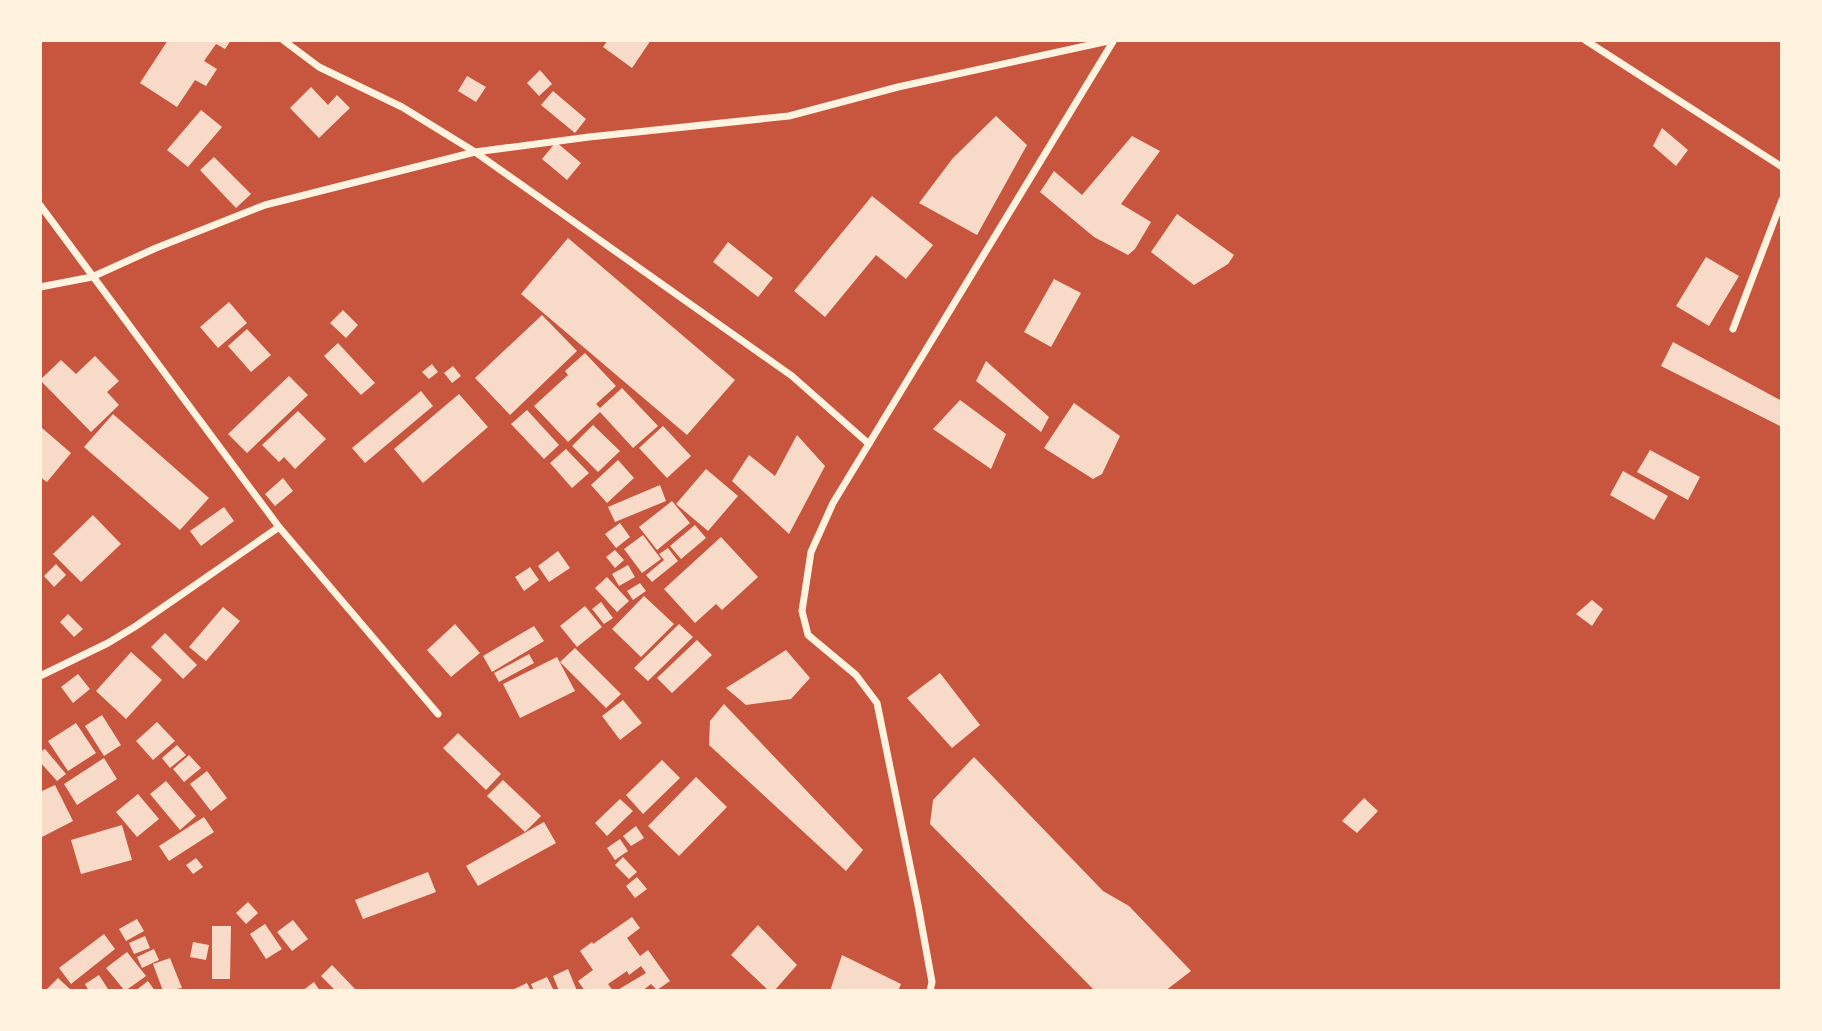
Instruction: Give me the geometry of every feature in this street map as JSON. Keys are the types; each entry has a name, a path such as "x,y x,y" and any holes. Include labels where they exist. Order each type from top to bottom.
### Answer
{"street":[{"path":"283,40 319,67 402,107 475,152 792,376 869,444"},
{"path":"40,287 92,277 156,248 265,205 475,152 789,116 898,87 1113,40"},
{"path":"930,991 932,982 919,905 877,702 856,675 808,635 802,611 811,552 833,503 1113,40"},
{"path":"1585,40 1782,167"},
{"path":"1733,329 1782,200"},
{"path":"40,205 279,527 438,714"},
{"path":"40,676 108,643 136,626 279,527"}],"building":[{"path":"168,40 231,40 225,49 216,44 204,61 217,69 206,86 195,80 177,107 140,83"},
{"path":"608,40 651,40 632,68 603,47"},
{"path":"540,70 552,84 539,96 527,83"},
{"path":"467,76 486,87 476,102 458,91"},
{"path":"311,87 328,105 337,95 350,108 319,138 290,108"},
{"path":"553,91 586,119 575,133 541,105"},
{"path":"201,110 222,127 188,167 167,150"},
{"path":"996,116 1027,145 977,235 919,203 953,158"},
{"path":"1662,128 1688,150 1676,166 1653,146"},
{"path":"1132,136 1160,151 1121,204 1151,222 1135,249 1128,255 1094,237 1040,192 1054,171 1082,195"},
{"path":"556,142 581,163 567,180 542,159"},
{"path":"214,157 251,194 236,208 200,170"},
{"path":"872,196 933,245 906,279 876,255 825,317 794,291"},
{"path":"1177,214 1234,255 1228,264 1194,285 1151,252"},
{"path":"568,238 735,380 687,435 521,294"},
{"path":"728,242 773,278 758,297 713,262"},
{"path":"1706,257 1739,276 1709,326 1676,306"},
{"path":"1054,279 1081,293 1051,347 1024,332"},
{"path":"229,302 247,323 218,348 200,327"},
{"path":"343,310 358,325 346,338 330,323"},
{"path":"542,315 577,351 510,415 475,378"},
{"path":"247,329 271,355 251,372 228,346"},
{"path":"1673,342 1782,401 1782,427 1661,366"},
{"path":"338,343 375,383 361,395 324,356"},
{"path":"585,353 616,386 596,404 600,408 622,388 658,426 633,448 600,412 568,442 534,406 568,375 565,371"},
{"path":"95,356 119,381 107,392 119,405 91,432 40,380 61,360 76,374"},
{"path":"986,361 1049,417 1041,432 976,381"},
{"path":"432,364 438,372 429,379 422,372"},
{"path":"453,366 461,376 452,383 444,373"},
{"path":"289,376 308,395 247,453 228,434"},
{"path":"421,391 433,406 365,463 352,448"},
{"path":"459,394 488,427 423,483 394,449"},
{"path":"960,400 1006,434 991,469 933,429"},
{"path":"1074,403 1120,436 1102,474 1093,479 1044,448"},
{"path":"527,410 559,445 544,459 511,424"},
{"path":"298,411 326,439 295,469 284,457 279,462 262,445"},
{"path":"113,414 209,498 180,530 84,447"},
{"path":"593,425 620,451 598,472 572,446"},
{"path":"663,426 691,456 667,478 639,448"},
{"path":"42,428 71,453 47,482 40,477"},
{"path":"797,435 825,466 789,534 732,481 749,455 775,476"},
{"path":"566,449 589,473 572,488 550,463"},
{"path":"1650,450 1700,477 1688,500 1637,472"},
{"path":"618,460 634,478 607,503 591,485"},
{"path":"706,469 738,496 708,531 676,504"},
{"path":"1623,471 1668,496 1654,520 1610,495"},
{"path":"283,478 293,491 275,506 265,494"},
{"path":"660,485 666,501 615,522 608,507"},
{"path":"672,501 690,523 657,550 639,527"},
{"path":"224,507 234,521 201,546 190,531"},
{"path":"93,515 121,544 81,582 53,554"},
{"path":"620,523 630,537 616,548 605,534"},
{"path":"695,525 706,538 681,559 670,546"},
{"path":"643,535 661,559 642,573 624,549"},
{"path":"721,537 758,577 722,610 716,604 695,623 664,589"},
{"path":"668,548 678,561 652,582 646,575 664,560 659,554"},
{"path":"615,550 624,560 615,568 606,557"},
{"path":"558,551 570,568 549,582 538,566"},
{"path":"56,564 66,575 54,587 44,576"},
{"path":"628,565 635,577 619,586 612,574"},
{"path":"530,567 539,580 524,591 515,577"},
{"path":"607,577 629,601 617,612 595,588"},
{"path":"640,583 646,591 633,600 627,591"},
{"path":"644,596 674,624 641,657 612,629"},
{"path":"1592,600 1603,609 1592,626 1576,614"},
{"path":"601,602 613,618 604,624 592,609"},
{"path":"585,606 602,627 577,647 560,626"},
{"path":"223,607 240,621 206,661 189,647"},
{"path":"68,614 83,629 74,637 60,622"},
{"path":"455,624 480,653 451,677 427,650"},
{"path":"679,624 693,637 648,681 634,668"},
{"path":"534,626 544,641 492,672 483,656"},
{"path":"165,633 197,665 183,679 151,647"},
{"path":"697,640 712,655 672,693 657,678"},
{"path":"575,648 621,694 606,708 560,662"},
{"path":"786,650 810,678 791,699 746,705 726,688"},
{"path":"131,652 162,680 126,719 96,691"},
{"path":"529,654 534,663 499,682 494,673"},
{"path":"557,657 575,691 520,718 503,684"},
{"path":"940,673 980,725 952,748 907,698"},
{"path":"78,674 90,689 73,703 61,687"},
{"path":"623,700 642,723 620,740 602,716"},
{"path":"724,704 863,850 846,871 709,745 710,721"},
{"path":"102,715 121,745 104,756 85,726"},
{"path":"157,722 175,741 153,760 136,741"},
{"path":"76,723 96,753 68,771 48,741"},
{"path":"458,733 501,774 486,790 443,748"},
{"path":"177,745 186,755 170,768 162,758"},
{"path":"45,749 66,774 57,781 40,762 40,752"},
{"path":"189,755 201,768 184,782 173,769"},
{"path":"974,757 1103,891 1129,906 1191,971 1165,991 1095,991 930,824 933,800"},
{"path":"104,758 117,779 77,805 64,784"},
{"path":"662,760 680,778 643,814 626,795"},
{"path":"207,771 227,798 211,811 190,784"},
{"path":"696,777 727,807 679,856 648,826"},
{"path":"503,780 541,816 525,832 487,796"},
{"path":"166,781 196,816 180,830 150,794"},
{"path":"55,785 73,821 40,838 40,792"},
{"path":"138,794 159,819 137,837 116,812"},
{"path":"1364,798 1378,811 1357,833 1342,821"},
{"path":"620,799 633,811 607,836 595,823"},
{"path":"204,817 214,832 169,861 159,846"},
{"path":"544,822 556,843 478,886 466,866"},
{"path":"122,825 132,860 81,874 71,840"},
{"path":"636,826 644,838 631,846 623,836"},
{"path":"620,839 628,851 615,860 607,848"},
{"path":"623,857 637,872 629,879 615,865"},
{"path":"196,858 203,867 193,874 186,865"},
{"path":"428,872 436,892 363,919 355,900"},
{"path":"637,877 647,889 635,898 626,886"},
{"path":"248,902 258,913 246,924 236,913"},
{"path":"632,917 640,928 627,938 640,956 648,950 670,981 657,990 651,984 642,991 616,991 646,973 641,966 629,975 627,971 608,984 613,991 585,991 578,981 593,970 580,951"},
{"path":"137,919 144,931 126,941 119,929"},
{"path":"293,920 308,939 292,951 277,932"},
{"path":"265,924 282,949 266,959 250,934"},
{"path":"758,925 797,965 774,991 769,991 731,955"},
{"path":"212,926 231,926 230,979 212,979"},
{"path":"104,934 115,949 71,984 59,968"},
{"path":"145,936 150,948 134,954 129,943"},
{"path":"193,942 209,945 206,960 190,957"},
{"path":"154,949 159,960 142,968 137,957"},
{"path":"127,952 146,976 125,991 106,968"},
{"path":"842,955 901,984 898,991 830,991"},
{"path":"170,958 182,988 163,991 153,964"},
{"path":"332,965 357,991 336,991 321,976"},
{"path":"568,969 577,991 559,991 553,976"},
{"path":"99,975 108,989 89,991 85,984"},
{"path":"547,977 554,991 534,991 531,984"},
{"path":"58,978 72,991 45,991"},
{"path":"148,981 155,991 135,991"},
{"path":"314,982 320,991 302,991"},
{"path":"527,983 531,991 510,991"}]}
